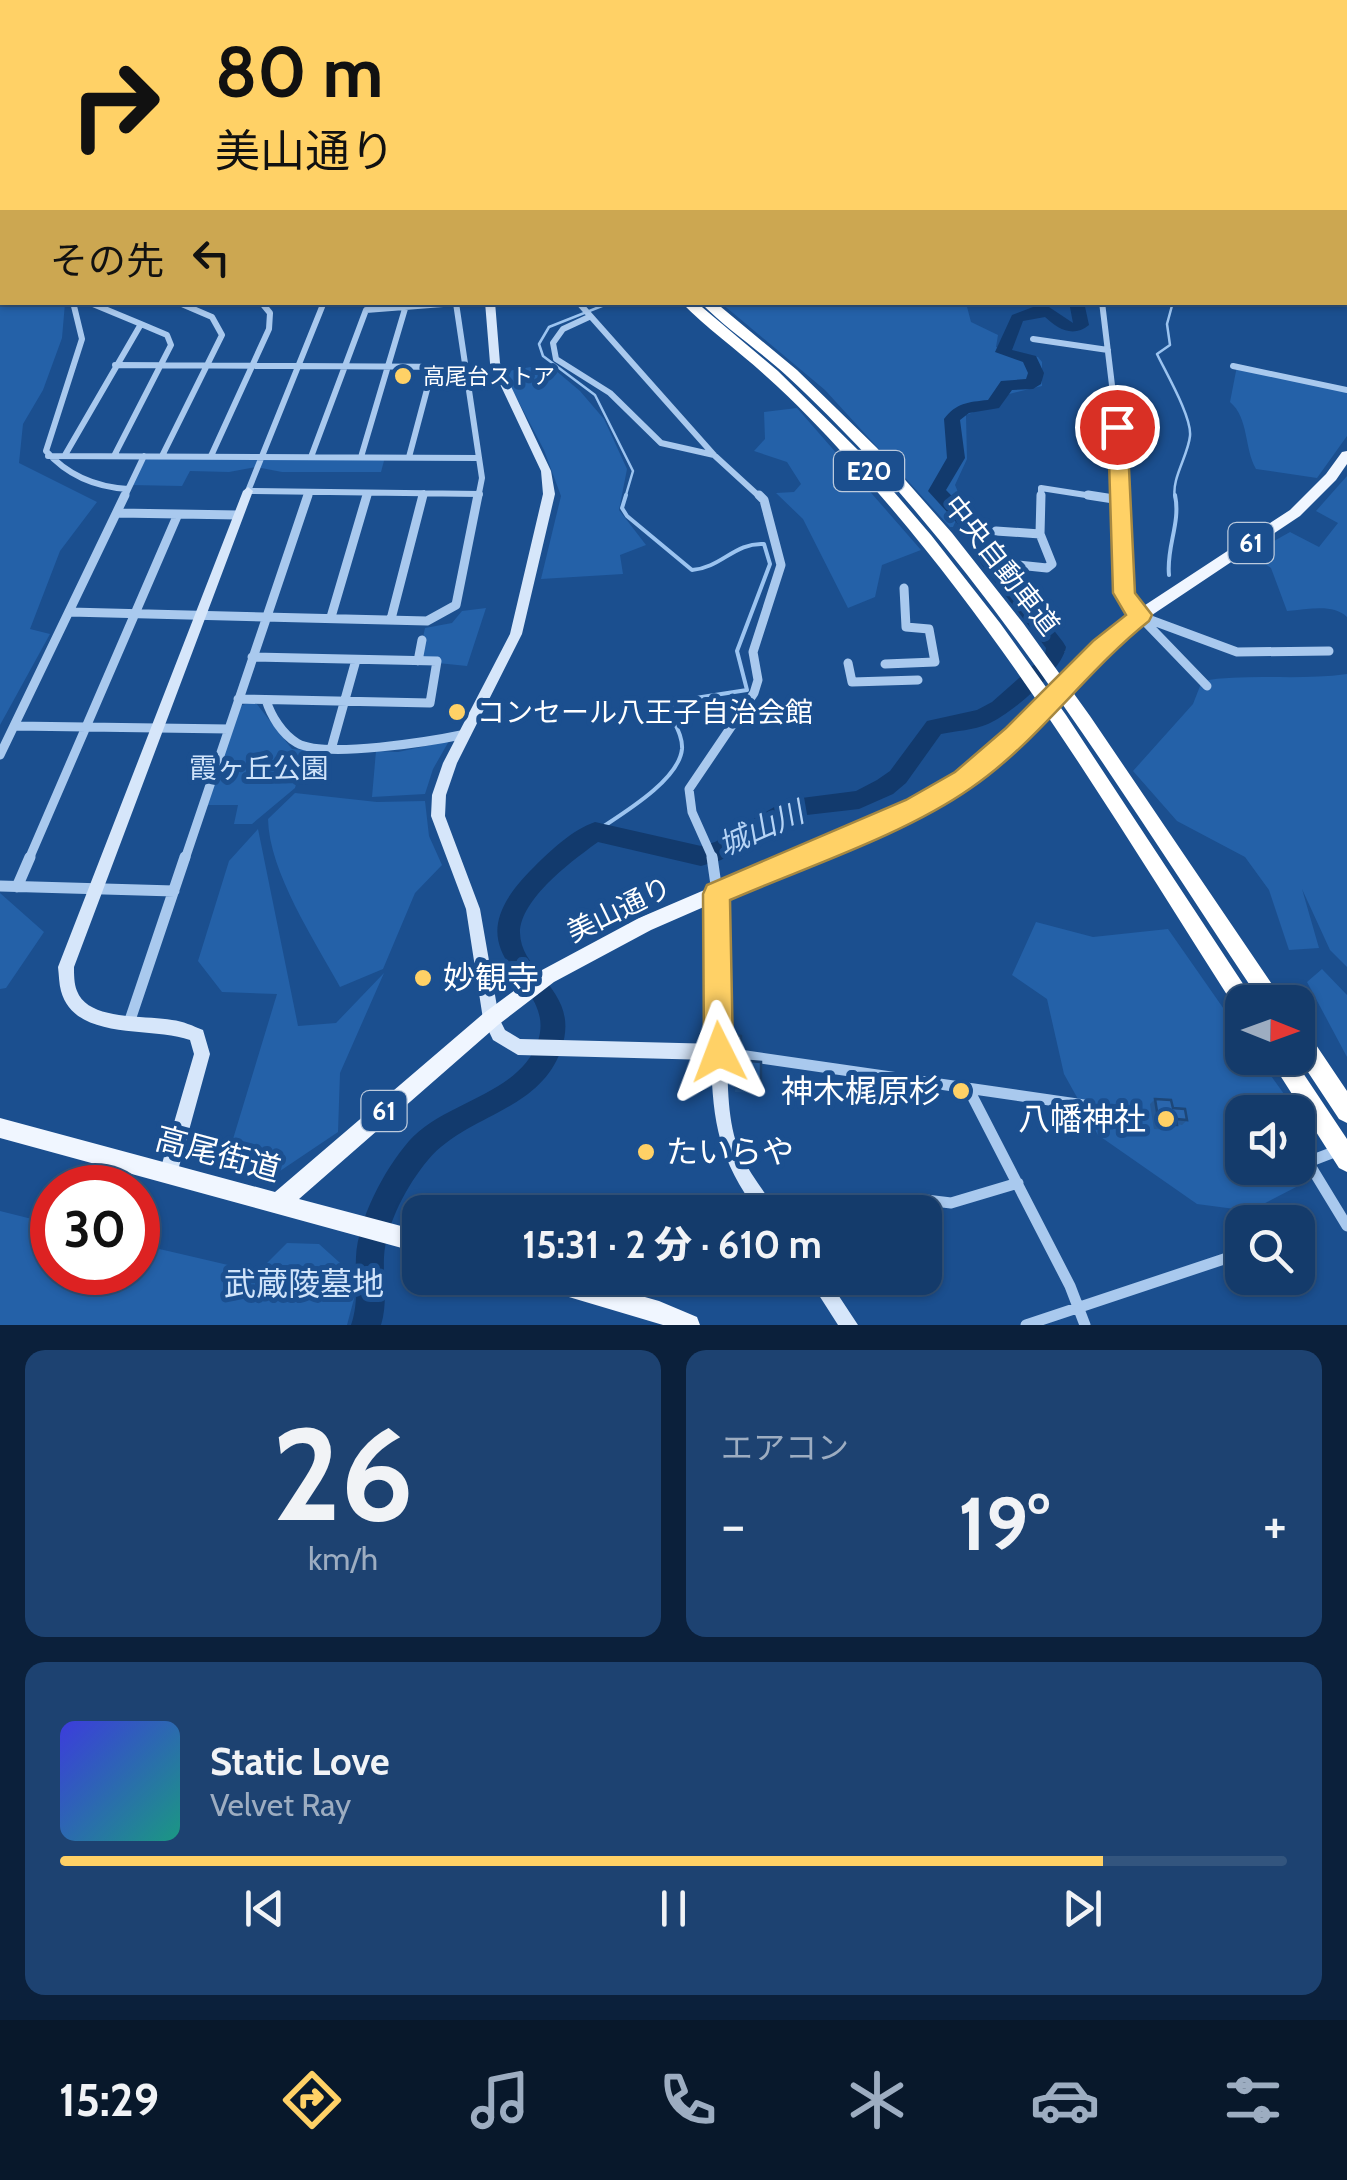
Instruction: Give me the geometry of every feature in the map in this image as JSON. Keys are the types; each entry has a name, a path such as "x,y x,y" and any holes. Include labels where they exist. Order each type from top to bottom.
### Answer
{"highway":[{"name":"中央自動車道","path":"691,305 762,363 836,434 1030,664 1124,783 1261,985"},
{"name":"中央自動車道","path":"710,305 774,356 862,441 959,556 1030,664 1078,752 1233,985"},
{"path":"1315,1063 1347,1111"},
{"path":"1291,1075 1347,1160"}],"main road":[{"name":"美山通り","path":"491,1019 548,976 598,947 914,808 964,780 1101,647 1141,615 1295,513 1321,489 1347,455"},
{"name":"61","path":"278,1203 491,1019"},
{"name":"高尾街道","path":"0,1128 402,1237"},
{"path":"601,1295 689,1325"}],"street":[{"path":"73,305 82,339 45,445 48,456 92,486 128,489"},
{"path":"95,305 170,338 170,352 114,456"},
{"path":"162,456 222,328 204,312 185,305"},
{"path":"204,312 214,305"},
{"path":"211,456 271,318 263,305"},
{"path":"168,1174 202,1054 197,1035 184,1028 100,1020 80,1011 65,978 70,950 323,305"},
{"path":"311,457 366,310 400,305"},
{"path":"361,457 407,305"},
{"path":"418,660 425,630 456,605 480,494 479,458 456,305"},
{"path":"490,305 495,363 546,471 549,508 516,634 442,783 438,816 473,908 491,1019 498,1034 518,1047 540,1050 719,1052 1084,1105"},
{"path":"1102,305 1124,593 1130,607 1207,686"},
{"path":"714,455 691,454 658,444 612,395 556,360 553,343 584,311 714,455 764,500 781,565 753,652 758,680 754,693 689,789 689,807 714,859 724,1133 736,1172 754,1195"},
{"path":"65,455 141,324"},
{"path":"1033,340 1108,350"},
{"path":"115,365 464,367"},
{"path":"1232,366 1347,390"},
{"path":"410,457 434,367"},
{"path":"48,456 479,458"},
{"path":"0,755 144,456"},
{"path":"1018,565 1048,568 1052,564 1040,534 1040,488 1120,500"},
{"path":"248,491 480,494"},
{"path":"130,1024 309,492"},
{"path":"330,618 368,492"},
{"path":"390,619 424,493"},
{"path":"118,513 238,515"},
{"path":"17,887 178,514"},
{"path":"996,531 1040,534"},
{"path":"885,664 935,662 929,629 906,627 904,588"},
{"path":"70,612 390,619 425,630"},
{"path":"1141,615 1217,648 1236,652 1329,651"},
{"path":"238,699 430,703 438,661 252,657"},
{"path":"332,746 356,660"},
{"path":"848,663 852,682 918,680"},
{"path":"266,700 296,744 400,748 466,734"},
{"path":"15,726 229,729"},
{"path":"0,886 174,890"},
{"path":"968,1088 1018,1182 1085,1325"},
{"path":"1315,1160 1347,1147"},
{"path":"1315,1173 1347,1226"},
{"path":"942,1202 951,1203 1018,1182"},
{"path":"1026,1325 1225,1259"},
{"path":"829,1295 850,1325"}],"green space":[{"path":"0,305 65,305 62,338 43,390 23,424 19,463 97,502 60,551 30,629 50,634 0,725"},
{"path":"723,305 967,305 971,322 998,335 996,347 1038,357 1042,362 1042,386 1009,394 1002,401 966,415 967,459 955,485 963,504 953,527 825,390"},
{"path":"548,364 580,391 604,419 627,469 619,510 646,545 620,555 623,574 541,579 561,496 544,450 503,372"},
{"path":"1237,366 1347,390 1347,436 1317,478 1256,469 1240,416 1230,402"},
{"path":"797,408 921,550 882,565 875,597 848,608 803,519 776,493 794,492 801,484 787,462 754,451 765,439 764,412"},
{"path":"144,456 385,457 381,472 282,472 256,467 229,472 190,471 182,486 130,485"},
{"path":"1347,476 1347,617 1327,609 1287,611 1271,568 1251,554 1290,532 1319,547 1338,523 1316,511"},
{"path":"486,608 467,666 418,661 425,628 452,623 462,611"},
{"path":"1347,674 1347,967 1330,950 1302,889 1319,948 1289,950 1269,890 1245,857 1177,821 1133,771 1193,704 1202,681"},
{"name":"霞ヶ丘公園","path":"256,703 292,749 305,750 295,788 252,824 234,824 238,805 207,805 240,706"},
{"path":"449,741 433,769 425,794 372,797 376,751 398,752"},
{"path":"295,793 377,802 425,801 429,836 442,865 415,893 383,969 340,987 295,906 270,840 268,819"},
{"path":"258,829 298,1026 336,1023 384,973 340,1073 338,1132 277,1173 233,1139 277,994 222,992 198,961 229,861"},
{"path":"0,893 44,932 6,988 0,989"},
{"path":"1036,922 1093,937 1168,929 1225,1011 1225,1075 1270,1075 1285,1095 1225,1095 1225,1185 1300,1185 1262,1205 1225,1208 1197,1204 1098,1135 1064,1074 1047,999 1012,975"},
{"path":"1322,969 1347,995 1347,1057 1315,997 1315,985 1307,982"},
{"name":"武蔵陵墓地","path":"0,1211 30,1218 30,1295 160,1295 160,1249 258,1272 287,1243 319,1244 359,1280 347,1325 0,1325"}],"building":[{"path":"729,1034 741,1036 741,1043 729,1041"},
{"path":"737,1060 761,1062 761,1084 757,1088 736,1087"},
{"path":"1155,1099 1171,1100 1173,1108 1185,1109 1187,1120 1176,1119 1177,1125 1159,1124"}],"waterway":[{"path":"604,305 549,327 539,344 543,356 595,395 633,471 625,498"},
{"name":"城山川","path":"366,1325 371,1300 371,1246 388,1201 413,1159 435,1135 524,1082 539,1067 549,1048 553,1032 549,1005 518,960 508,931 522,898 550,866 595,832 701,856 721,850 794,807 859,800 898,777 934,727 981,718 999,708 1054,658 1056,647 989,560 974,530 937,491 956,458 952,419 964,408 993,404 1007,385 1033,384 1036,373 1030,359 1003,352 1017,318 1049,312 1064,325 1076,327 1081,325 1077,305"},
{"path":"1172,305 1167,324 1170,345 1157,354 1190,428 1189,444 1175,483 1175,498"},
{"path":"595,832 647,796 671,773 682,749 669,710 689,699 747,690 737,651 770,564 764,544 754,544 692,570 627,516 622,508 626,495"},
{"path":"1169,575 1175,495"},
{"name":"城山川","path":"1055,651 1063,650"}],"place":[{"name":"高尾台ストア","path":"403,376"},
{"name":"コンセール八王子自治会館","path":"457,712"},
{"name":"妙観寺","path":"423,978"},
{"name":"神木梶原杉","path":"961,1091"},
{"name":"八幡神社","path":"1166,1119"},
{"name":"たいらや","path":"646,1152"}],"route":[{"path":"719,1052 716,894 932,800 964,780 1101,647 1141,615 1126,602 1124,593 1117,427"}]}
